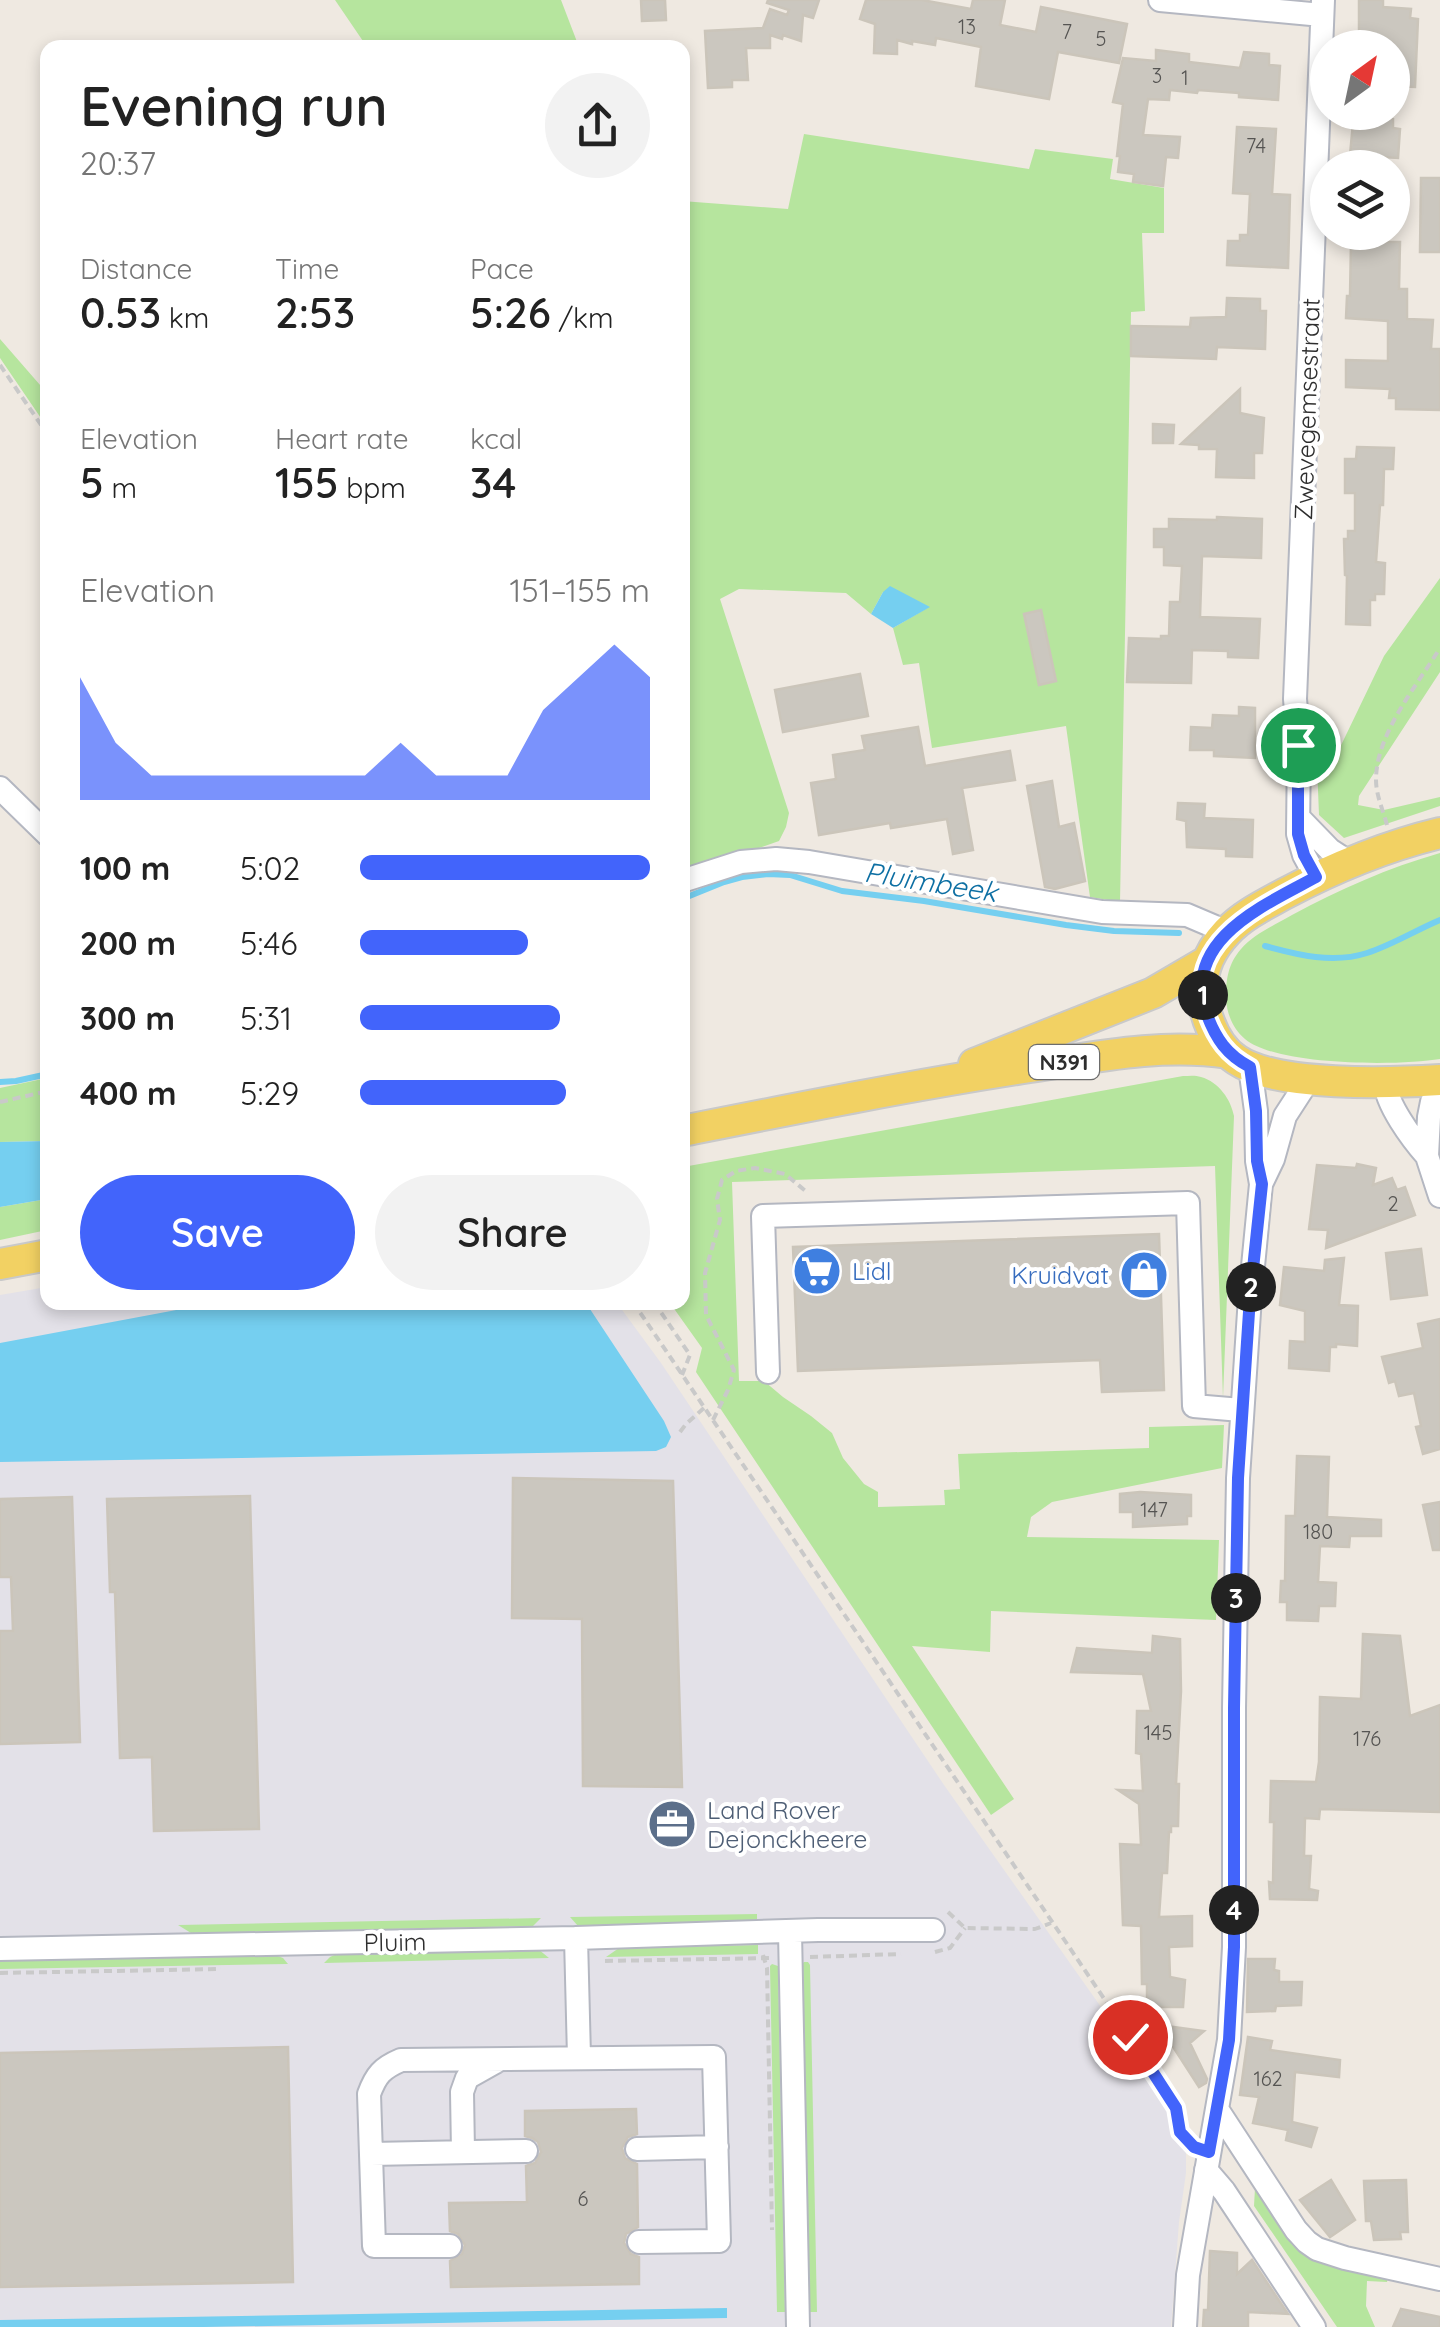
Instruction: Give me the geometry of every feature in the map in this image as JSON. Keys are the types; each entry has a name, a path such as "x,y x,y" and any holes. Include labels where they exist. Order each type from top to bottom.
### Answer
{"main road":[{"name":"N391","path":"925,1083 1153,994 1206,962 1227,932 1244,917 1316,877 1440,832"},
{"path":"1206,962 1204,1006 1214,1033 1239,1060"},
{"name":"N391","path":"690,1129 925,1083 1163,1048 1188,1048 1309,1078 1440,1080"},
{"path":"0,1264 40,1256"}],"street":[{"path":"1160,0 1323,8"},
{"name":"Zwevegemsestraat","path":"1316,877 1298,834 1295,700 1323,8"},
{"path":"0,788 40,827"},
{"path":"1300,818 1330,850 1350,863"},
{"path":"690,878 741,862 809,862 1102,912 1186,915 1227,932"},
{"path":"1239,1060 1256,1111 1257,1161 1262,1184"},
{"path":"1185,2327 1188,2275 1229,2040 1234,1947 1234,1708 1241,1410 1262,1184 1285,1116 1309,1078"},
{"path":"1440,1080 1429,1117 1427,1156 1440,1196"},
{"path":"1385,1082 1391,1102 1427,1156"},
{"path":"768,1372 763,1216 1188,1203 1194,1406 1241,1410"},
{"name":"Pluim","path":"0,1949 934,1930"},
{"path":"790,1932 798,2327"},
{"path":"576,1938 579,2057"},
{"path":"450,2246 374,2246 370,2094 374,2079 384,2068 400,2060 714,2057 719,2241 638,2242"},
{"path":"463,2152 462,2092 467,2078 502,2058"},
{"path":"1217,2109 1307,2242 1345,2258 1440,2279"},
{"path":"637,2149 717,2148"},
{"path":"371,2154 526,2151"},
{"path":"1208,2161 1314,2327"}],"path":[{"path":"0,365 40,423"},
{"path":"1388,828 1377,792 1380,750 1440,648"},
{"path":"0,1102 40,1093"},
{"path":"713,1420 734,1370 706,1315 705,1273 720,1220 717,1199 722,1180 736,1171 755,1168 785,1174 812,1197 818,1214"},
{"path":"638,1310 1054,1922 1176,2108 1180,2132 1208,2161"},
{"path":"659,1310 690,1355 682,1375"},
{"path":"680,1432 704,1408"},
{"path":"965,1928 1034,1928 1054,1922"},
{"path":"763,1958 773,2246"}],"shaded area":[{"path":"40,1288 40,1310 622,1310 944,1785 1171,2106 1176,2131 1186,2151 1186,2173 1171,2327 0,2327 0,1295"}],"green space":[{"path":"335,0 561,0 576,40 362,40"},
{"path":"804,134 1029,169 1035,149 1113,159 1110,179 1164,188 1164,233 1142,233 1145,311 1131,312 1120,902 1090,897 1066,726 932,748 919,663 903,665 893,628 929,607 883,592 871,614 846,593 739,589 720,599 789,813 779,841 690,873 690,202 788,209"},
{"path":"0,339 40,385 40,417 0,358"},
{"path":"1440,578 1440,672 1359,796 1358,805 1384,810 1440,797 1440,806 1344,838 1319,815 1317,765 1333,762 1384,656"},
{"path":"1440,853 1440,1059 1368,1063 1310,1059 1261,1048 1241,1035 1226,999 1233,960 1246,944 1272,926 1346,888"},
{"path":"1183,1076 1207,1079 1219,1087 1230,1104 1234,1116 1223,1398 1215,1166 732,1182 739,1381 764,1381 832,1433 843,1458 864,1484 878,1492 878,1507 945,1505 944,1490 960,1489 958,1454 1149,1448 1149,1427 1224,1425 1222,1468 1052,1502 1031,1517 1027,1537 1219,1540 1216,1620 991,1611 990,1652 912,1646 1014,1799 991,1815 696,1372 702,1348 675,1310 690,1310 690,1166"},
{"path":"40,1079 40,1141 0,1142 0,1088"},
{"path":"40,1200 40,1231 0,1240 0,1207"},
{"path":"757,1914 757,1922 578,1926 570,1917"},
{"path":"541,1918 533,1926 191,1933 178,1925"},
{"path":"758,1945 758,1954 606,1957 619,1948"},
{"path":"538,1949 549,1958 324,1963 339,1953"},
{"path":"275,1955 288,1964 0,1969 0,1960"},
{"path":"804,1962 810,1965 817,2312 809,2312"},
{"path":"772,1964 778,1966 785,2312 777,2312"},
{"path":"1255,2188 1300,2247 1389,2273 1387,2282 1367,2281 1366,2306 1375,2327 1337,2327 1254,2206"}],"water":[{"path":"890,586 930,607 893,628 871,614"},
{"path":"40,1141 40,1200 0,1207 0,1142"},
{"path":"176,1310 591,1310 671,1437 666,1447 656,1451 0,1462 0,1343"},
{"path":"727,2308 727,2318 0,2327 0,2320"}],"building":[{"path":"641,0 665,0 666,20 642,21"},
{"path":"819,0 813,18 803,15 801,41 770,35 770,48 746,48 748,80 732,80 732,87 708,88 705,31 763,28 770,9 787,15 789,10 767,3"},
{"path":"866,0 922,0 971,9 973,0 1005,0 1000,25 1036,32 1041,7 1127,24 1119,63 1058,52 1049,99 976,86 981,47 936,38 935,45 897,40 897,54 874,53 875,24 860,19"},
{"path":"1359,0 1383,0 1383,7 1411,9 1410,18 1418,19 1415,87 1410,87 1410,30 1359,30"},
{"path":"1156,50 1189,54 1189,62 1240,68 1244,52 1269,54 1269,65 1280,66 1278,100 1198,90 1170,90 1169,100 1148,99 1143,135 1180,137 1178,158 1166,157 1163,186 1133,182 1134,174 1118,172 1123,104 1113,102 1123,58 1156,61"},
{"path":"1237,127 1276,129 1272,194 1290,195 1288,268 1227,265 1228,241 1240,241 1240,235 1248,235 1250,194 1233,193"},
{"path":"1352,130 1400,130 1399,150 1350,150"},
{"path":"1421,178 1440,178 1440,252 1420,252"},
{"path":"1351,250 1400,250 1399,289 1407,289 1407,319 1433,320 1431,349 1440,349 1440,410 1396,409 1396,398 1389,398 1390,389 1346,387 1346,360 1388,361 1388,321 1346,318"},
{"path":"1227,298 1260,299 1260,311 1266,311 1265,349 1217,347 1216,359 1131,356 1131,326 1190,327 1191,318 1226,317"},
{"path":"1240,389 1240,413 1264,418 1262,453 1254,453 1254,478 1216,477 1217,449 1181,444"},
{"path":"1153,424 1174,425 1173,443 1153,443"},
{"path":"1357,447 1394,448 1393,469 1384,469 1376,562 1385,563 1384,594 1375,594 1375,600 1370,600 1370,625 1346,624 1344,539 1348,539 1348,531 1355,531 1355,493 1345,493 1345,459 1356,459"},
{"path":"1169,519 1262,519 1261,558 1202,556 1200,617 1260,619 1258,658 1228,657 1228,651 1192,650 1191,683 1127,682 1129,638 1169,636 1170,602 1180,602 1182,566 1164,565 1164,547 1154,547 1154,529 1169,529"},
{"path":"1041,610 1056,681 1039,685 1024,614"},
{"path":"860,674 868,716 783,732 775,690"},
{"path":"1239,707 1255,708 1255,758 1214,756 1214,750 1190,750 1191,727 1212,728 1213,715 1239,716"},
{"path":"918,727 925,766 1010,751 1015,780 962,788 973,850 953,854 947,819 891,828 890,823 819,835 811,783 836,779 833,755 865,750 862,736"},
{"path":"1052,781 1059,827 1074,823 1085,881 1055,889 1045,887 1027,786"},
{"path":"1178,803 1205,804 1204,818 1253,820 1252,857 1226,856 1226,849 1187,847 1186,821 1177,819"},
{"path":"1357,1164 1376,1168 1373,1185 1392,1178 1397,1190 1405,1187 1415,1215 1326,1248 1328,1230 1309,1229 1317,1165 1356,1168"},
{"path":"1159,1234 1164,1390 1102,1392 1100,1360 798,1371 793,1247"},
{"path":"1421,1249 1427,1295 1391,1299 1386,1253"},
{"path":"1344,1258 1339,1305 1358,1306 1357,1346 1330,1347 1329,1371 1289,1368 1290,1341 1305,1342 1305,1311 1280,1305 1284,1267 1324,1271 1325,1260"},
{"path":"1440,1319 1440,1449 1423,1454 1414,1393 1399,1396 1395,1381 1389,1383 1382,1357 1423,1348 1418,1324"},
{"path":"1297,1456 1329,1457 1327,1517 1381,1520 1381,1536 1350,1536 1349,1547 1320,1546 1318,1582 1336,1583 1335,1606 1319,1606 1318,1621 1287,1620 1287,1602 1280,1602 1281,1581 1285,1581 1286,1516 1295,1516"},
{"path":"513,1478 673,1481 682,1787 583,1786 582,1619 512,1618"},
{"path":"1120,1494 1191,1495 1187,1524 1133,1527 1133,1512 1120,1512"},
{"path":"250,1496 259,1829 154,1831 152,1757 120,1758 115,1592 110,1592 107,1499"},
{"path":"72,1497 80,1742 0,1744 0,1631 13,1631 11,1577 0,1577 0,1499"},
{"path":"1440,1502 1440,1550 1433,1550 1423,1505"},
{"path":"1363,1634 1400,1636 1410,1716 1440,1705 1440,1812 1320,1809 1319,1819 1305,1818 1304,1856 1311,1856 1309,1889 1318,1891 1317,1900 1270,1899 1274,1822 1270,1822 1271,1781 1316,1782 1320,1697 1361,1699"},
{"path":"1153,1636 1180,1639 1178,1826 1171,1826 1169,1832 1159,1917 1192,1916 1192,1946 1169,1947 1170,1977 1185,1980 1183,2007 1147,2007 1147,1984 1142,1984 1141,1926 1123,1925 1120,1844 1141,1845 1139,1804 1118,1790 1143,1791 1141,1754 1136,1753 1137,1711 1151,1711 1143,1674 1071,1672 1077,1648 1152,1653"},
{"path":"1248,1959 1275,1959 1279,1982 1302,1982 1301,2005 1247,2012"},
{"path":"1159,2025 1204,2031 1190,2043 1206,2083 1199,2087"},
{"path":"1248,2037 1272,2041 1270,2050 1340,2060 1339,2077 1295,2072 1292,2122 1317,2128 1311,2147 1286,2140 1288,2130 1253,2123 1259,2097 1240,2095"},
{"path":"288,2047 293,2282 0,2287 0,2053"},
{"path":"636,2109 637,2134 628,2137 622,2148 625,2158 637,2164 638,2227 626,2234 624,2243 631,2254 639,2257 639,2284 451,2287 450,2261 462,2254 465,2245 458,2234 450,2231 449,2203 527,2202 526,2166 535,2163 541,2152 538,2142 525,2136 525,2111"},
{"path":"1331,2180 1355,2220 1330,2237 1300,2200"},
{"path":"1406,2180 1408,2232 1400,2232 1401,2239 1374,2240 1371,2221 1366,2221 1364,2181"},
{"path":"1210,2251 1237,2253 1237,2274 1252,2260 1288,2314 1248,2312 1248,2327 1203,2327 1204,2310 1208,2310"},
{"path":"1401,2309 1440,2317 1440,2327 1393,2327"}],"waterway":[{"name":"Pluimbeek","path":"690,896 742,877 790,875 842,891 1066,925 1179,933"},
{"name":"Pluimbeek","path":"1265,946 1341,958 1386,946 1440,920"},
{"name":"Pluimbeek","path":"0,1082 40,1076"}],"place":[{"name":"Lidl","path":"817,1271"},
{"name":"Kruidvat","path":"1144,1275"},
{"name":"Land Rover Dejonckheere","path":"672,1824"}],"route":[{"path":"1130,2037 1176,2108 1180,2132 1189,2144 1209,2152 1229,2040 1234,1947 1238,1478 1262,1184 1250,1067 1228,1053 1214,1033 1202,987 1206,962 1227,932 1244,917 1316,877 1298,834 1298,745"}]}
